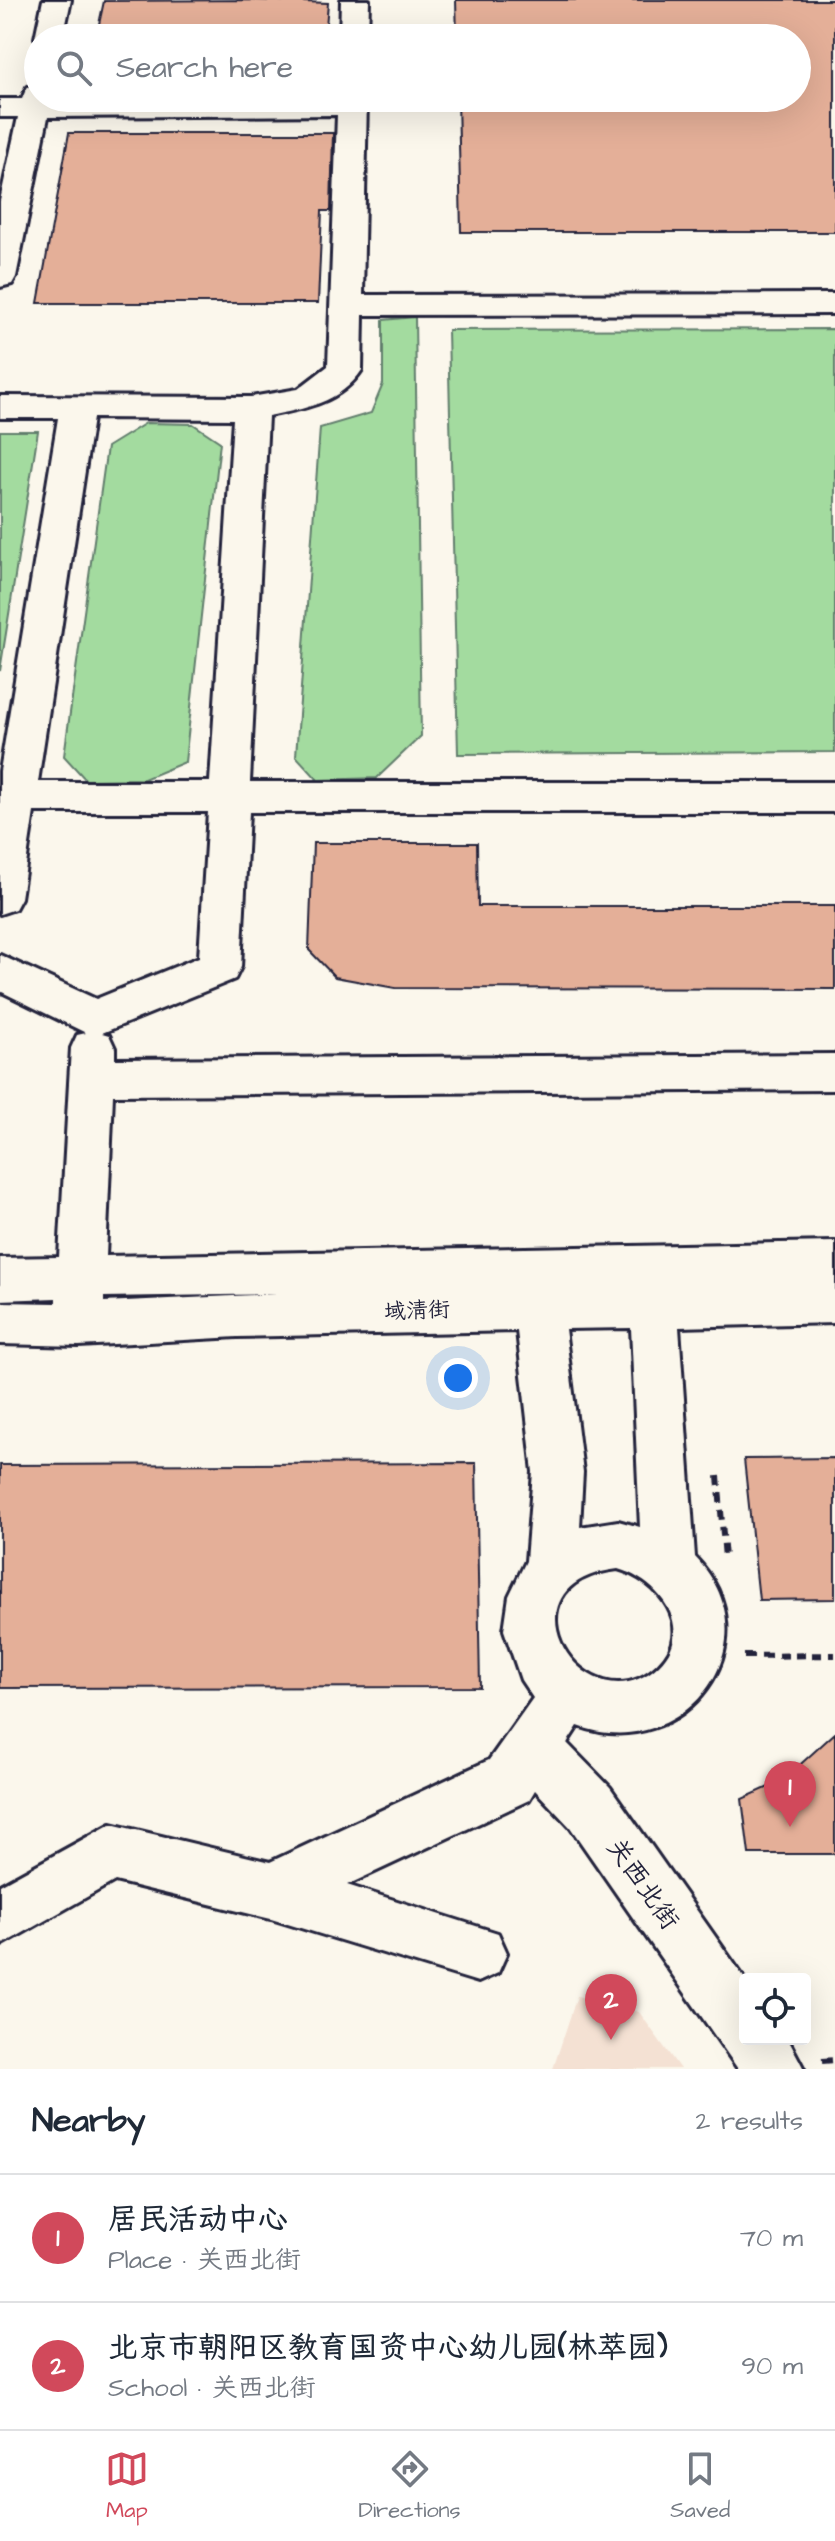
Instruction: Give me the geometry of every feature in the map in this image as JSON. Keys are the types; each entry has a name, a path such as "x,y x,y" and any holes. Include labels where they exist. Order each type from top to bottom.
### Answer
{"street":[{"path":"52,24 57,0"},
{"path":"354,24 355,0"},
{"path":"0,108 24,103"},
{"path":"0,277 34,112"},
{"path":"0,407 251,408 308,398 345,370 352,112"},
{"path":"347,305 835,304"},
{"path":"0,898 8,797 77,408"},
{"path":"0,972 95,1018 220,967 251,408"},
{"path":"8,797 835,797"},
{"path":"79,1325 95,1018"},
{"path":"91,1077 835,1072"},
{"name":"域清街","path":"0,1279 835,1262"},
{"name":"域清街","path":"0,1323 79,1325 237,1316 835,1302"},
{"path":"654,1304 661,1472 670,1568"},
{"path":"538,1307 558,1472 551,1571"},
{"path":"618,1545 646,1553 670,1568 689,1589 699,1615 700,1642 692,1669 675,1690 650,1705 623,1710 594,1706 568,1694 547,1675 535,1651 530,1624 533,1598 551,1571 565,1558 590,1548 618,1545"},
{"path":"271,1891 509,1780 568,1694"},
{"name":"关西北街","path":"532,1747 590,1807 739,2020"},
{"path":"0,1917 111,1852 271,1891 478,1953"},
{"path":"756,2045 774,2069"}],"path":[{"path":"733,1656 835,1655"}],"shaded area":[{"path":"577,1996 639,2012 680,2069 553,2069"}],"green space":[{"path":"415,317 421,736 377,778 318,780 296,756 320,428 371,413 383,384 383,320"},
{"path":"835,329 835,752 458,754 448,330"},
{"path":"146,423 193,424 220,442 185,762 144,779 86,780 64,756 107,447"},
{"path":"0,431 38,431 0,671"}],"building":[{"path":"456,0 835,0 835,232 461,232 458,112 811,112 811,24 457,24"},
{"path":"104,1 328,3 326,24 99,24"},
{"path":"69,133 333,133 331,211 322,211 318,303 38,303"},
{"path":"313,843 477,843 478,906 835,906 835,989 395,988 335,977 309,950"},
{"path":"835,1458 835,1599 759,1600 744,1459"},
{"path":"476,1463 480,1687 0,1688 0,1465"},
{"path":"835,1733 835,1854 749,1854 742,1799 782,1781"}],"place":[{"name":"居民活动中心","path":"790,1827"},
{"name":"北京市朝阳区教育国资中心幼儿园(林萃园)","path":"611,2040"}]}
